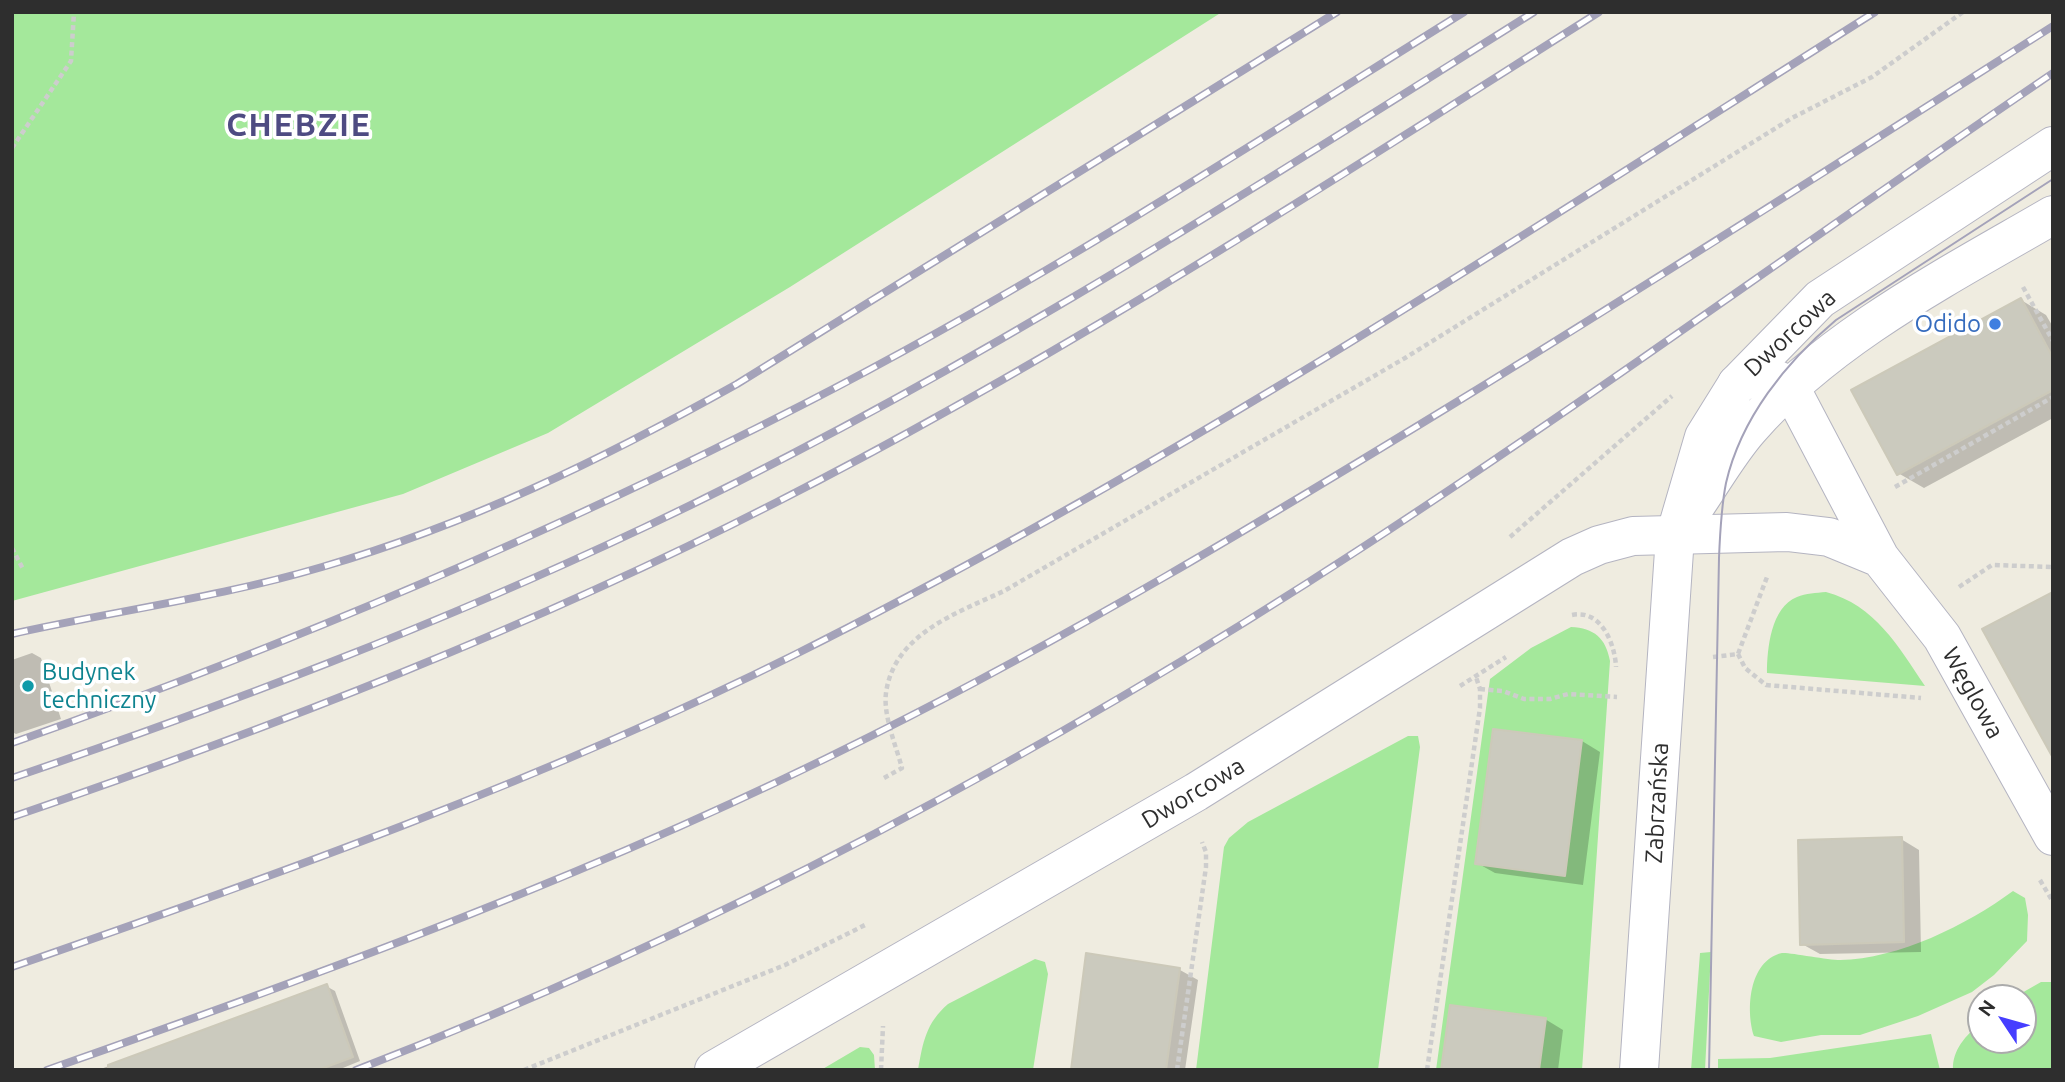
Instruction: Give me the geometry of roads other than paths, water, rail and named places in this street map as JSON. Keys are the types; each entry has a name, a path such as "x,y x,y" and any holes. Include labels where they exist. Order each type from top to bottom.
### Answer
{"street":[{"name":"Dworcowa","path":"1675,536 1704,437 1737,384 1820,299 2053,146"},
{"name":"Dworcowa","path":"1675,536 1748,430 1790,387 1847,339 2053,215"},
{"path":"1737,384 1761,374 1778,378 1790,387"},
{"name":"Węglowa","path":"1790,387 1880,558 1942,637 2053,836"},
{"name":"Węglowa","path":"1675,536 1787,532 1829,537 1880,558"},
{"name":"Dworcowa","path":"714,1070 1196,792 1572,557 1599,545 1633,536 1675,536"},
{"name":"Zabrzańska","path":"1639,1070 1675,536"}],"tram line":[{"path":"1709,1070 1720,530 1726,483 1733,459 1742,436 1768,393 1800,354 1836,320 2053,179"}],"railway":[{"path":"12,634 284,578 430,531 535,488 737,384 1337,12"},
{"path":"12,743 214,668 413,587 609,500 802,405 1055,265 1464,12"},
{"path":"12,778 252,692 488,598 643,528 758,471 985,349 1096,284 1534,12"},
{"path":"12,817 206,748 399,674 589,592 775,503 881,447 1090,329 1295,204 1599,12"},
{"path":"12,967 310,861 507,784 701,700 796,654 935,582 1208,428 1477,264 1875,12"},
{"path":"47,1070 361,957 568,875 771,785 946,698 1093,618 1383,447 1680,263 2053,26"},
{"path":"356,1070 487,1017 746,899 1001,766 1125,695 1247,621 1453,487 2053,73"}],"place":[{"name":"Odido","path":"1995,324"},
{"name":"Budynek techniczny","path":"28,686"}],"district":[{"name":"CHEBZIE","path":"299,125"}]}
